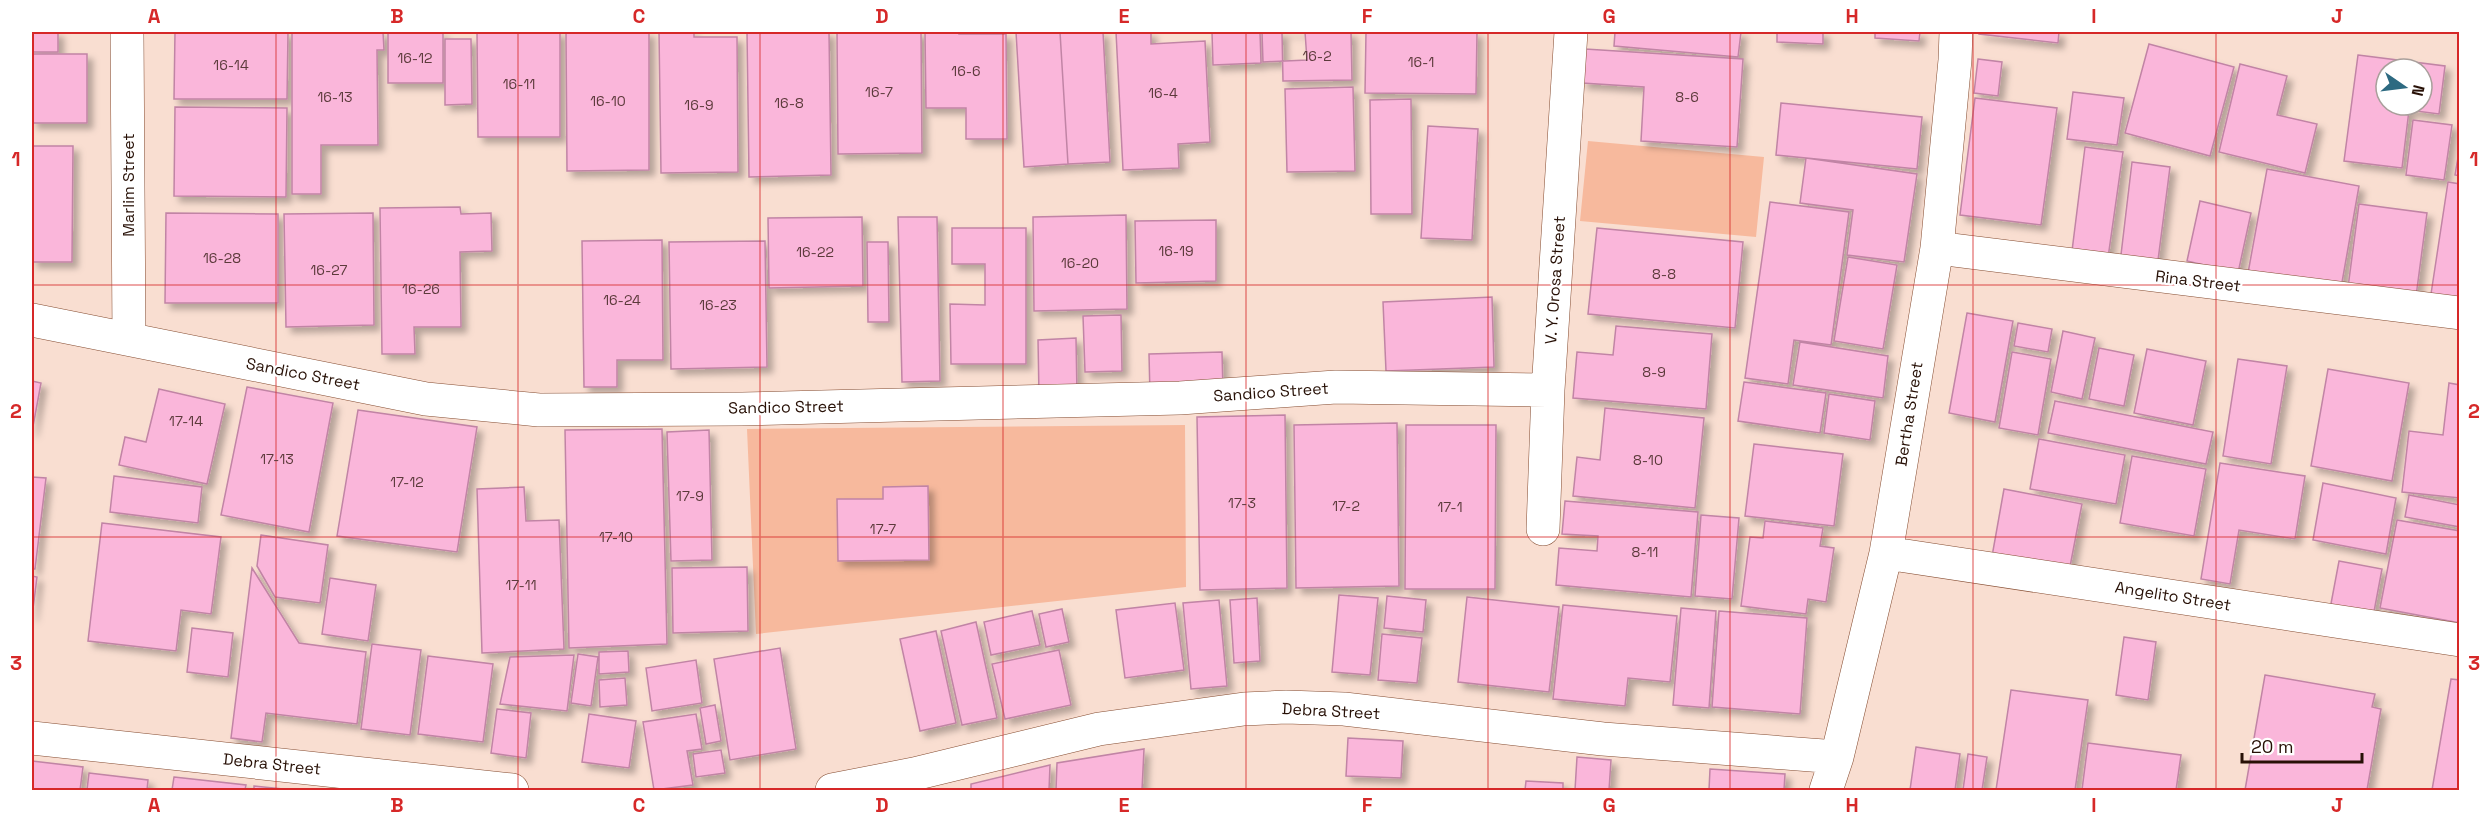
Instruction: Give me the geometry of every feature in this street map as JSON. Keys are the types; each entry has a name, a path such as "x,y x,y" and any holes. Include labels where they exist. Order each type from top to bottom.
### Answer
{"street":[{"name":"Marlim Street","path":"127,32 129,339"},
{"name":"V. Y. Orosa Street","path":"1542,529 1548,390 1571,32"},
{"name":"Bertha Street","path":"1826,790 1837,757 1886,553 1936,248 1956,32"},
{"name":"Rina Street","path":"1936,248 2460,313"},
{"name":"Sandico Street","path":"32,320 426,399 539,410 754,408 1180,398 1336,387 1548,390"},
{"name":"Angelito Street","path":"1886,553 2460,639"},
{"name":"Debra Street","path":"832,790 925,771 1099,729 1244,709 1286,707 1344,709 1604,739 1837,757"},
{"name":"Debra Street","path":"32,738 512,790"}],"shaded area":[{"path":"1588,141 1764,157 1756,237 1580,221"},
{"path":"1185,425 1186,587 756,634 747,429"}],"building":[{"path":"32,32 58,32 58,52 32,52"},
{"path":"175,32 288,32 287,99 174,99"},
{"path":"292,32 383,32 384,50 377,50 378,145 321,145 321,194 292,194"},
{"path":"477,32 560,32 560,137 478,137"},
{"path":"566,32 649,32 649,170 567,171"},
{"path":"659,32 694,32 694,37 737,37 738,172 661,173"},
{"path":"747,32 829,32 831,175 749,177"},
{"path":"837,32 921,32 922,153 838,154"},
{"path":"925,32 1006,34 1007,139 966,139 966,108 926,108"},
{"path":"1016,32 1060,32 1068,164 1024,167"},
{"path":"1060,32 1103,32 1110,162 1068,164"},
{"path":"1116,32 1151,32 1151,44 1205,41 1210,142 1178,144 1179,168 1123,170"},
{"path":"1212,32 1260,32 1261,63 1213,65"},
{"path":"1262,32 1305,32 1307,60 1263,62"},
{"path":"1282,32 1351,32 1352,80 1283,81"},
{"path":"1366,32 1477,32 1476,94 1365,93"},
{"path":"1615,32 1741,32 1738,57 1614,46"},
{"path":"1777,32 1823,32 1823,44 1777,42"},
{"path":"1875,32 1920,32 1919,41 1875,38"},
{"path":"1979,32 2059,32 2058,43 1979,34"},
{"path":"388,33 443,33 443,83 388,83"},
{"path":"445,39 471,39 472,104 445,105"},
{"path":"2149,44 2234,67 2210,156 2125,133"},
{"path":"1585,49 1743,59 1737,147 1641,141 1644,87 1582,83"},
{"path":"32,54 87,54 87,123 32,123"},
{"path":"2358,55 2374,57 2374,117 2408,117 2402,168 2344,161"},
{"path":"1978,59 2002,62 1998,96 1974,93"},
{"path":"2240,64 2287,76 2277,115 2317,124 2305,173 2219,152"},
{"path":"2434,65 2445,66 2439,114 2434,113"},
{"path":"1353,87 1355,171 1287,172 1285,89"},
{"path":"2073,92 2124,98 2117,145 2067,139"},
{"path":"1975,98 2057,108 2041,225 1960,215"},
{"path":"1411,99 1412,214 1371,214 1370,100"},
{"path":"1781,103 1922,117 1917,169 1776,155"},
{"path":"175,107 287,108 286,197 174,196"},
{"path":"2413,120 2452,125 2444,180 2406,175"},
{"path":"1428,126 1478,129 1472,240 1421,238"},
{"path":"2460,145 2460,176 2455,175"},
{"path":"32,146 73,146 72,262 32,262"},
{"path":"2085,147 2123,152 2106,272 2070,267"},
{"path":"1806,158 1917,174 1904,262 1847,255 1853,210 1800,203"},
{"path":"2132,162 2170,167 2157,268 2120,263"},
{"path":"2267,169 2359,186 2341,288 2248,273"},
{"path":"2448,182 2460,184 2460,298 2431,294"},
{"path":"2200,201 2251,213 2238,273 2187,261"},
{"path":"1770,202 1849,212 1831,345 1794,340 1788,384 1745,378"},
{"path":"2359,204 2427,213 2415,304 2347,295"},
{"path":"460,207 461,214 491,213 492,251 460,252 461,327 414,327 415,354 382,354 380,208"},
{"path":"166,213 278,214 278,303 165,303"},
{"path":"373,213 374,325 286,327 284,214"},
{"path":"1126,215 1127,309 1034,311 1033,217"},
{"path":"862,217 863,286 769,288 768,218"},
{"path":"898,217 937,217 940,381 902,382"},
{"path":"1216,220 1216,281 1136,283 1135,221"},
{"path":"952,228 1026,228 1026,364 951,364 950,304 985,305 985,264 952,264"},
{"path":"1597,228 1743,242 1735,328 1588,314"},
{"path":"662,240 663,360 617,360 617,387 584,387 582,241"},
{"path":"765,241 767,367 671,369 669,242"},
{"path":"867,242 888,242 889,322 868,322"},
{"path":"1848,257 1897,265 1883,349 1834,341"},
{"path":"1492,297 1494,367 1386,371 1383,302"},
{"path":"1967,313 2013,321 1995,422 1949,413"},
{"path":"1121,315 1122,371 1085,372 1083,316"},
{"path":"2018,323 2052,329 2048,352 2014,346"},
{"path":"1616,326 1712,334 1706,409 1573,398 1577,352 1613,355"},
{"path":"2063,331 2095,338 2082,399 2051,392"},
{"path":"1076,338 1077,395 1039,396 1038,340"},
{"path":"1800,342 1888,356 1883,398 1793,385"},
{"path":"2099,348 2134,355 2124,406 2089,399"},
{"path":"2147,349 2206,361 2193,425 2134,413"},
{"path":"1222,352 1223,392 1150,395 1149,354"},
{"path":"2012,352 2051,359 2038,435 1999,428"},
{"path":"2238,359 2287,366 2271,464 2223,456"},
{"path":"2328,369 2409,383 2392,481 2311,466"},
{"path":"32,381 41,383 32,432"},
{"path":"1744,382 1826,393 1820,433 1738,421"},
{"path":"2449,383 2460,385 2460,498 2402,492 2409,431 2443,435"},
{"path":"247,387 333,403 309,532 221,515"},
{"path":"159,389 225,404 207,484 119,465 125,437 146,442"},
{"path":"1829,394 1875,401 1870,440 1824,433"},
{"path":"2055,401 2213,432 2206,464 2048,433"},
{"path":"1605,408 1704,418 1695,508 1573,496 1577,457 1600,460"},
{"path":"358,410 477,427 457,552 337,536"},
{"path":"1285,415 1287,588 1200,590 1197,417"},
{"path":"1397,423 1399,586 1296,588 1294,425"},
{"path":"1406,425 1496,425 1495,589 1405,589"},
{"path":"662,429 667,644 569,648 565,430"},
{"path":"709,430 712,560 671,561 667,432"},
{"path":"2039,439 2125,455 2116,504 2030,489"},
{"path":"1754,444 1843,454 1834,526 1745,516"},
{"path":"2132,456 2206,469 2194,536 2120,523"},
{"path":"2220,463 2305,476 2295,539 2239,530 2230,584 2201,579"},
{"path":"114,476 202,487 198,523 110,512"},
{"path":"32,477 46,478 35,569 32,569"},
{"path":"2323,483 2396,498 2386,554 2313,540"},
{"path":"928,486 929,560 838,561 837,499 883,499 883,487"},
{"path":"524,487 526,521 559,520 564,649 482,653 477,489"},
{"path":"2004,489 2082,504 2068,577 1991,562"},
{"path":"2409,495 2460,505 2460,527 2405,517"},
{"path":"1565,501 1698,512 1691,597 1556,585 1559,548 1597,551 1598,536 1562,534"},
{"path":"1701,515 1739,518 1732,599 1695,596"},
{"path":"2397,520 2460,531 2460,623 2380,608"},
{"path":"1765,521 1823,528 1820,546 1834,548 1826,602 1808,599 1806,614 1741,606 1750,537 1763,538"},
{"path":"102,523 221,537 211,614 181,610 176,651 88,641"},
{"path":"261,535 328,545 320,603 275,597 257,566"},
{"path":"2339,561 2382,569 2373,617 2330,609"},
{"path":"747,567 748,631 673,633 672,568"},
{"path":"252,568 299,643 366,652 357,724 266,713 262,742 231,738"},
{"path":"32,576 37,577 32,617"},
{"path":"330,578 376,585 368,641 322,634"},
{"path":"1339,595 1378,598 1370,675 1332,672"},
{"path":"1387,596 1426,600 1423,632 1384,628"},
{"path":"1467,597 1559,607 1549,692 1458,682"},
{"path":"1257,598 1260,661 1234,663 1230,600"},
{"path":"1219,600 1227,686 1191,689 1183,603"},
{"path":"1175,603 1184,670 1125,678 1116,610"},
{"path":"1563,605 1677,616 1670,682 1628,678 1625,706 1553,699"},
{"path":"1681,608 1716,611 1709,708 1673,705"},
{"path":"1062,609 1069,642 1046,647 1039,614"},
{"path":"1032,611 1040,645 991,655 984,622"},
{"path":"1719,611 1807,618 1800,714 1712,707"},
{"path":"976,622 997,718 962,725 941,631"},
{"path":"192,628 233,633 228,677 187,672"},
{"path":"936,631 956,723 920,731 900,639"},
{"path":"1382,634 1422,638 1417,683 1378,680"},
{"path":"2124,637 2156,642 2148,700 2116,695"},
{"path":"372,644 421,650 410,735 361,729"},
{"path":"780,648 796,749 730,760 714,659"},
{"path":"1059,650 1071,705 1005,719 992,664"},
{"path":"628,651 629,672 599,674 599,652"},
{"path":"578,654 598,657 591,706 571,703"},
{"path":"574,655 567,711 500,704 510,657"},
{"path":"428,656 493,664 483,742 418,734"},
{"path":"696,660 702,703 652,711 646,668"},
{"path":"2265,675 2375,694 2372,707 2381,709 2367,790 2245,790"},
{"path":"625,678 627,705 600,707 599,680"},
{"path":"2451,679 2460,680 2460,790 2432,790"},
{"path":"2011,690 2088,700 2075,790 1996,790"},
{"path":"715,705 721,741 706,744 700,708"},
{"path":"497,709 531,713 526,758 491,753"},
{"path":"589,714 636,721 629,768 582,762"},
{"path":"696,714 702,749 687,751 693,785 654,790 643,722"},
{"path":"1348,738 1403,741 1401,778 1346,776"},
{"path":"2088,743 2181,755 2176,790 2082,790"},
{"path":"1916,747 1960,754 1955,790 1910,790"},
{"path":"1144,749 1142,790 1056,790 1057,763"},
{"path":"721,750 725,773 696,777 693,754"},
{"path":"1968,754 1987,757 1982,790 1963,790"},
{"path":"1577,757 1611,760 1609,790 1575,790"},
{"path":"32,761 83,767 80,790 32,790"},
{"path":"1050,765 1049,790 971,790 971,784"},
{"path":"1710,769 1785,774 1784,790 1709,790"},
{"path":"89,773 148,780 147,790 87,790"},
{"path":"174,777 246,785 245,790 172,790"},
{"path":"1526,781 1563,783 1563,790 1525,790"},
{"path":"254,786 293,790 254,790"}]}
